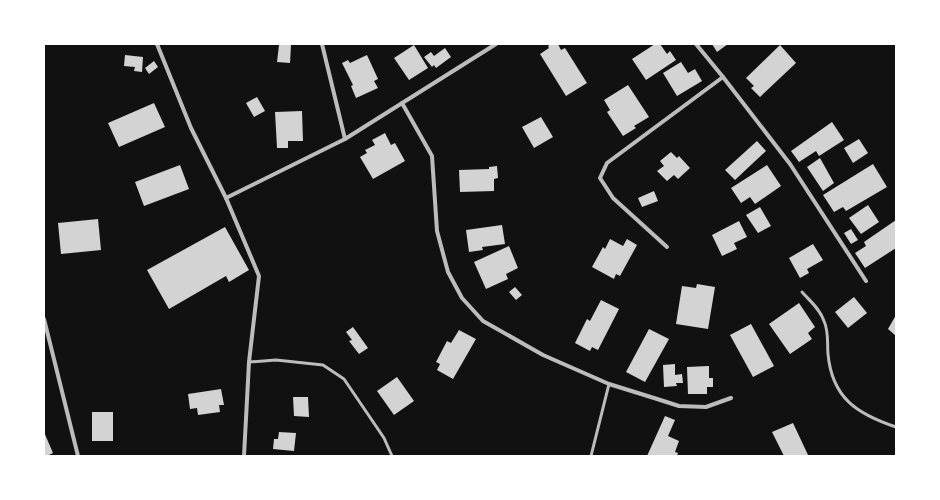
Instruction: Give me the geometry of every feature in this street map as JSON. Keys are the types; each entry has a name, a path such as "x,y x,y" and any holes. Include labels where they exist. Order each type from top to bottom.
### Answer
{"street":[{"path":"158,44 190,128 226,198 259,276 250,362 244,456"},
{"path":"322,44 345,139"},
{"path":"226,198 345,139 496,44"},
{"path":"696,44 724,77 790,164 866,281"},
{"path":"667,247 613,198 600,178 607,163 724,77"},
{"path":"402,103 432,156 438,231 448,272 462,298 483,321 543,354 609,384 679,406 706,407 731,398"},
{"path":"44,319 78,456"}],"lane":[{"path":"802,292 821,313 825,322 831,375 842,396 854,409 874,420 896,427"},
{"path":"250,362 276,360 322,365 344,380 384,438 392,456"},
{"path":"591,456 609,384"}],"building":[{"path":"551,44 558,44 561,50 565,48 587,83 566,96 540,54 549,48 548,46"},
{"path":"655,44 660,44 667,54 670,51 676,60 646,80 632,59"},
{"path":"712,44 728,44 717,52"},
{"path":"279,45 291,45 290,63 277,62"},
{"path":"414,45 428,68 409,80 394,58"},
{"path":"780,45 796,63 760,97 751,88 754,86 746,78"},
{"path":"445,48 451,57 436,68 434,65 432,67 424,57 431,52 434,56"},
{"path":"125,55 143,57 142,72 134,71 135,67 124,66"},
{"path":"367,55 378,79 374,81 378,88 356,98 351,86 353,85 342,63 348,60 350,63"},
{"path":"154,61 158,67 149,74 145,68"},
{"path":"681,62 688,73 695,69 702,81 677,96 663,73"},
{"path":"628,85 649,117 634,126 636,128 623,136 607,112 610,110 604,100"},
{"path":"257,97 265,111 254,117 246,103"},
{"path":"154,103 165,127 119,147 108,123"},
{"path":"302,111 303,141 288,141 288,148 277,148 275,112"},
{"path":"541,117 553,137 534,148 522,127"},
{"path":"832,122 844,140 819,156 816,151 799,162 791,151"},
{"path":"385,133 391,145 395,143 405,161 373,179 360,157 367,153 365,150 375,145 372,140"},
{"path":"859,139 868,153 853,163 844,148"},
{"path":"757,141 766,151 735,180 725,170"},
{"path":"671,152 677,158 679,156 690,168 678,179 674,175 667,181 657,171 664,166 660,161"},
{"path":"820,158 834,183 823,191 807,167"},
{"path":"873,164 887,187 846,211 843,207 834,212 823,195"},
{"path":"180,165 189,189 144,206 135,182"},
{"path":"767,165 781,186 755,204 750,197 741,203 731,188"},
{"path":"497,166 498,178 494,179 494,191 460,192 459,170 489,169 489,167"},
{"path":"654,191 658,201 642,207 638,198"},
{"path":"868,205 879,222 861,234 849,218"},
{"path":"760,207 771,226 758,233 746,215"},
{"path":"98,219 101,250 61,254 58,223"},
{"path":"896,220 896,248 865,268 855,253 866,246 864,242"},
{"path":"739,221 747,237 734,243 737,249 722,256 712,235"},
{"path":"502,225 505,244 482,247 483,250 469,252 466,230"},
{"path":"225,227 249,270 229,282 226,276 169,309 147,270"},
{"path":"851,229 858,240 851,244 844,233"},
{"path":"610,239 623,246 627,239 637,245 620,276 616,274 614,279 592,267 603,247 605,249"},
{"path":"813,244 823,260 807,269 809,273 800,278 789,258"},
{"path":"509,246 518,268 506,274 508,279 486,289 474,262"},
{"path":"697,284 715,287 708,329 676,324 682,286 696,288"},
{"path":"515,287 522,295 516,300 509,292"},
{"path":"854,297 867,313 848,328 835,312"},
{"path":"601,300 619,309 598,350 592,347 590,351 575,343 587,319 590,321"},
{"path":"799,303 815,327 808,333 812,339 790,354 769,324"},
{"path":"896,315 896,336 888,329"},
{"path":"751,324 774,366 753,377 730,335"},
{"path":"353,327 368,348 359,354 349,341 352,340 346,332"},
{"path":"649,329 669,339 645,382 626,372"},
{"path":"459,330 476,339 453,379 437,370 440,364 436,362 447,341 451,343"},
{"path":"675,364 675,375 682,374 683,383 676,383 677,386 664,387 663,365"},
{"path":"709,366 709,378 713,378 713,387 707,387 707,394 688,394 687,367"},
{"path":"397,377 414,401 394,415 377,391"},
{"path":"221,389 224,405 219,405 220,412 198,415 197,408 190,409 188,394"},
{"path":"293,397 308,397 309,417 294,416"},
{"path":"92,412 113,412 113,441 92,441"},
{"path":"665,416 675,420 668,436 679,441 675,452 678,453 677,456 647,456"},
{"path":"793,423 808,455 806,456 784,456 772,432"},
{"path":"44,432 53,453 47,456 44,456"},
{"path":"279,432 296,433 294,451 273,449 274,439 278,439"}]}
